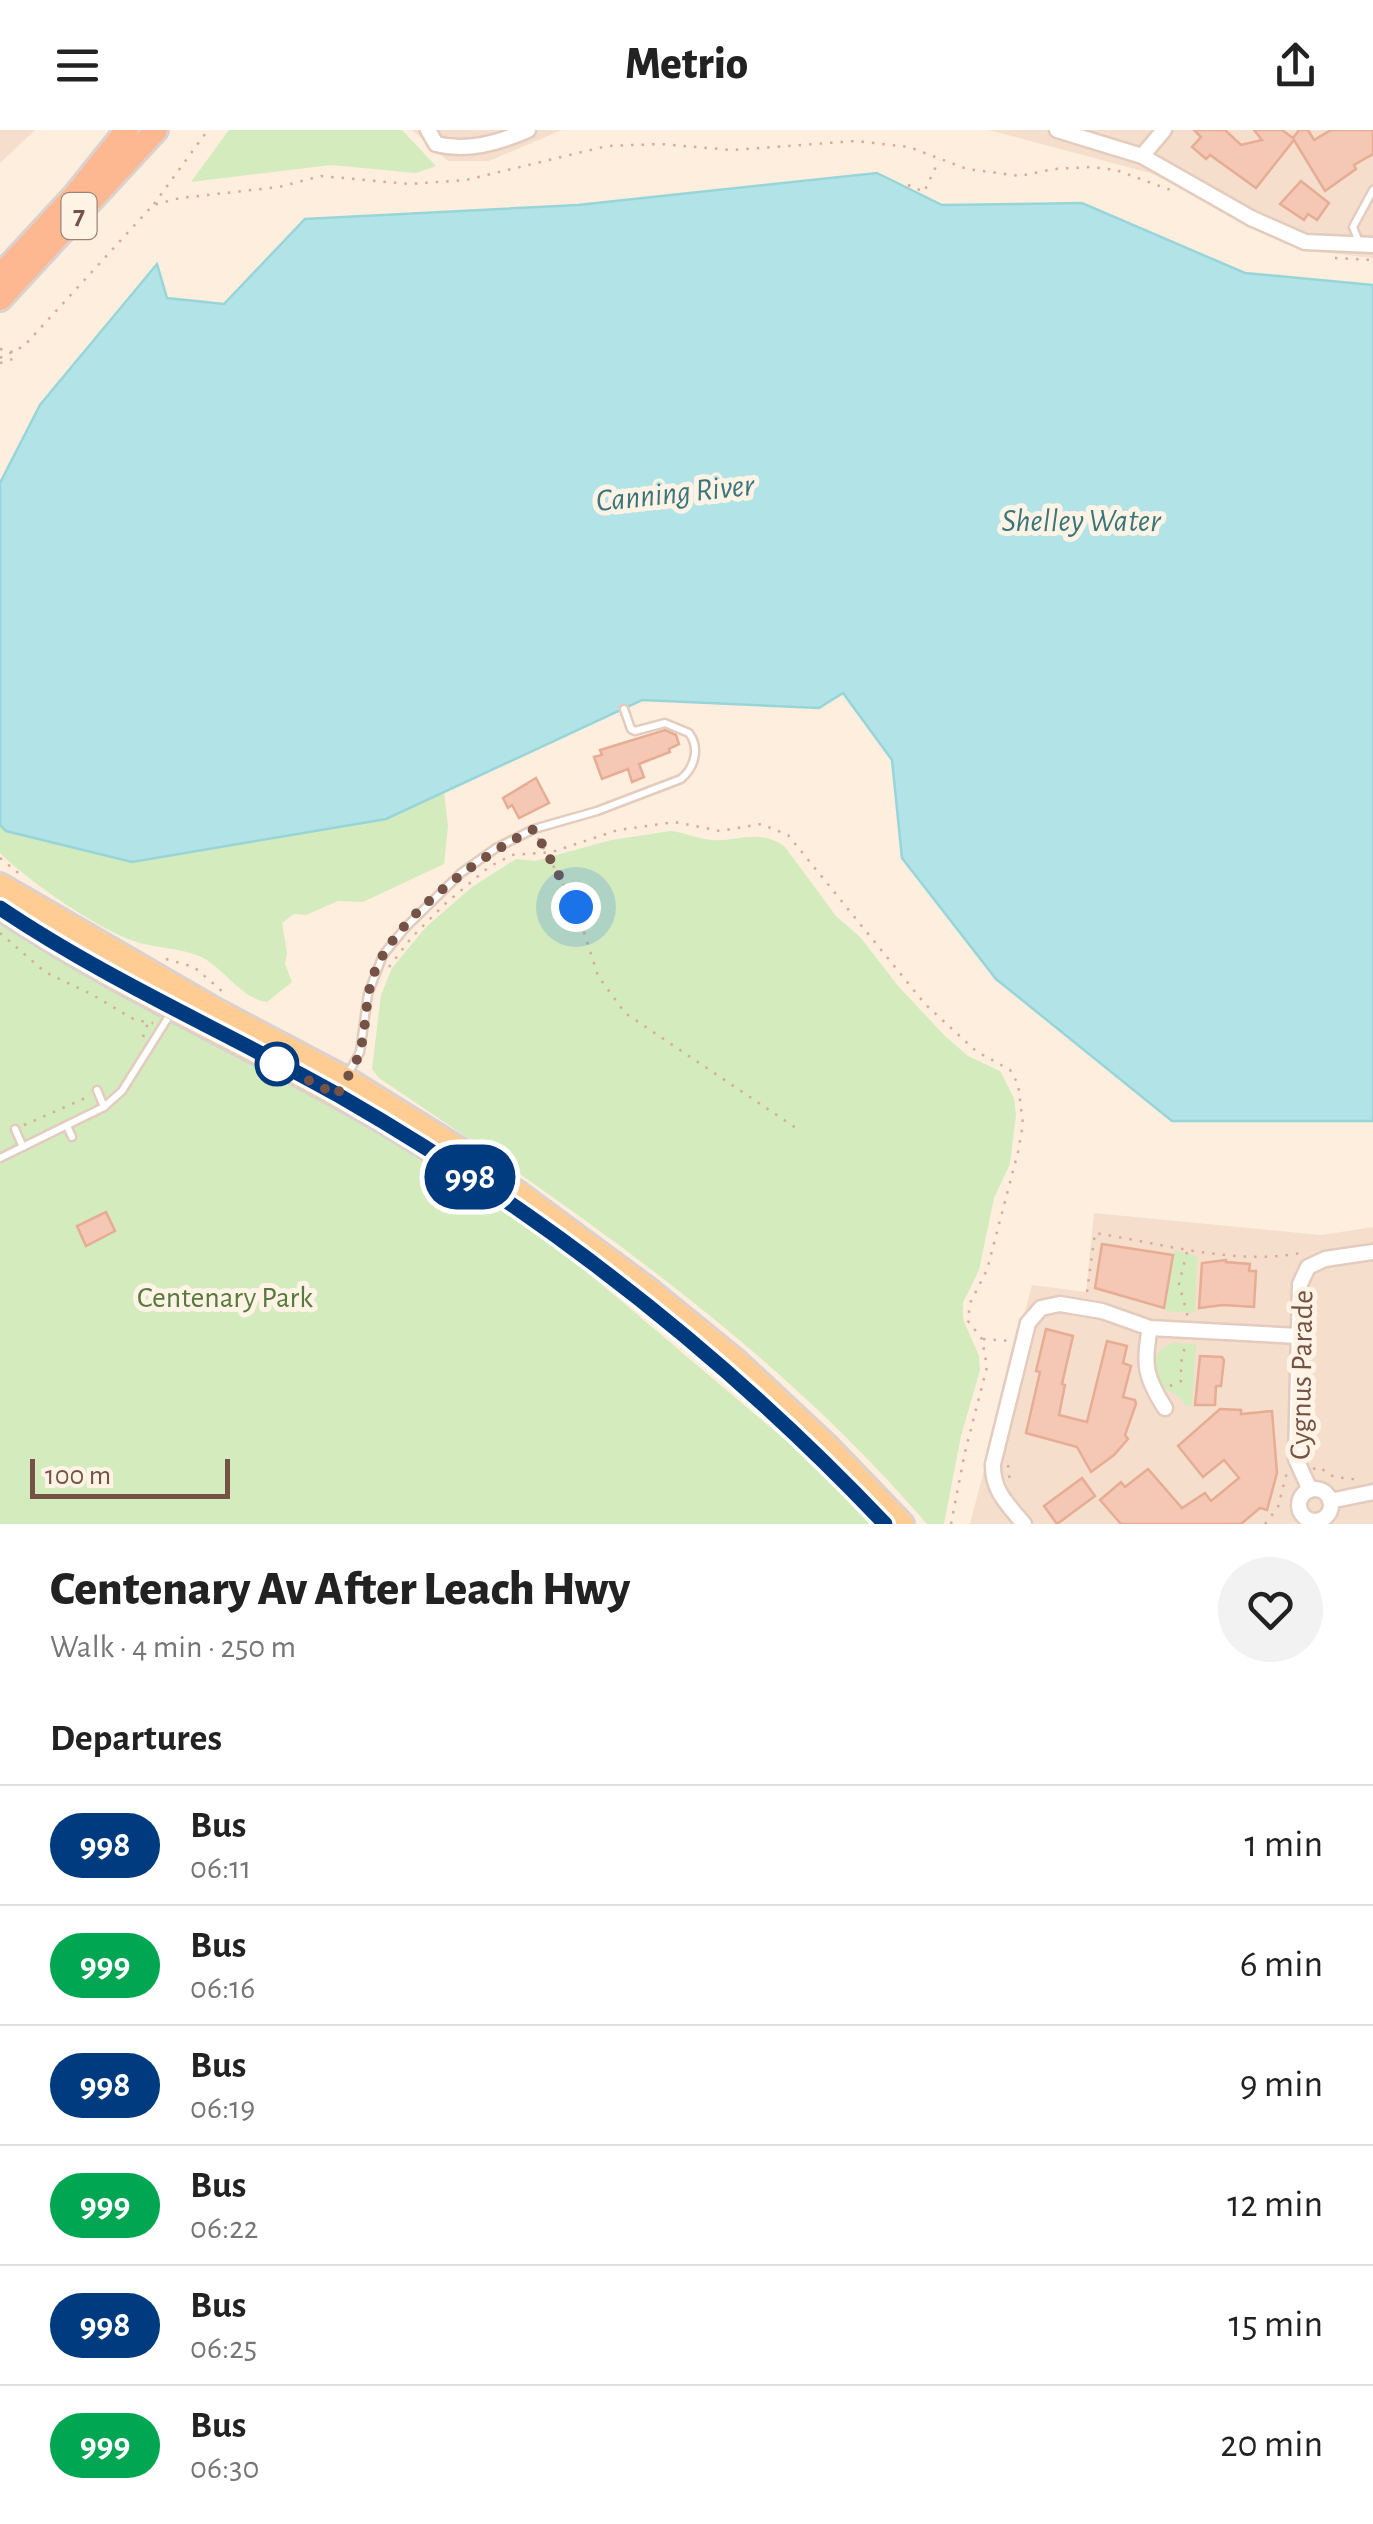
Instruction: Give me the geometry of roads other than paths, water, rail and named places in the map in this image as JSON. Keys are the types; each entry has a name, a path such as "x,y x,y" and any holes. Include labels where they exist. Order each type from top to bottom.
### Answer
{"highway":[{"name":"7","path":"0,276 75,195 127,130"},
{"name":"7","path":"0,299 156,130"}],"main road":[{"path":"0,885 341,1087 474,1179 666,1320 755,1395 885,1524"},
{"path":"0,908 168,1018 341,1087 460,1150 648,1290 748,1372 902,1524"}],"street":[{"path":"428,130 436,144 455,149 528,130"},
{"path":"1057,130 1142,156 1252,218 1305,242 1366,246"},
{"path":"1142,156 1164,130"},
{"name":"Cygnus Parade","path":"1310,1490 1296,1459 1300,1284 1308,1266 1325,1258 1373,1252"},
{"path":"1024,1524 1000,1495 993,1480 994,1464 1028,1323 1041,1308 1060,1304 1084,1308 1150,1328 1298,1336"},
{"path":"1150,1328 1146,1372 1165,1408"},
{"path":"1330,1501 1369,1486"},
{"path":"1310,1490 1325,1492 1330,1501 1327,1521 1297,1520 1300,1501 1310,1490"}],"lane":[{"path":"1366,246 1353,227 1373,190"},
{"path":"341,1087 360,1052 368,994 383,955 406,926 461,873 496,848 534,829 597,812 687,773 695,750 689,732 665,722 635,731 624,709"},
{"path":"0,1158 104,1107 122,1090 168,1018"},
{"path":"97,1092 104,1107"},
{"path":"67,1126 72,1137"},
{"path":"15,1129 23,1147"}],"water":[{"name":"Shelley Water","path":"877,173 942,205 1082,203 1245,273 1373,285 1373,1121 1172,1121 996,979 902,858 892,760 843,693 819,708 642,700 386,819 132,862 6,831 0,825 0,483 40,405 157,264 167,298 224,304 305,219 578,205"}],"water label":[{"name":"Canning River","path":"675,493"}],"park label":[{"name":"Centenary Park","path":"225,1298"}]}
